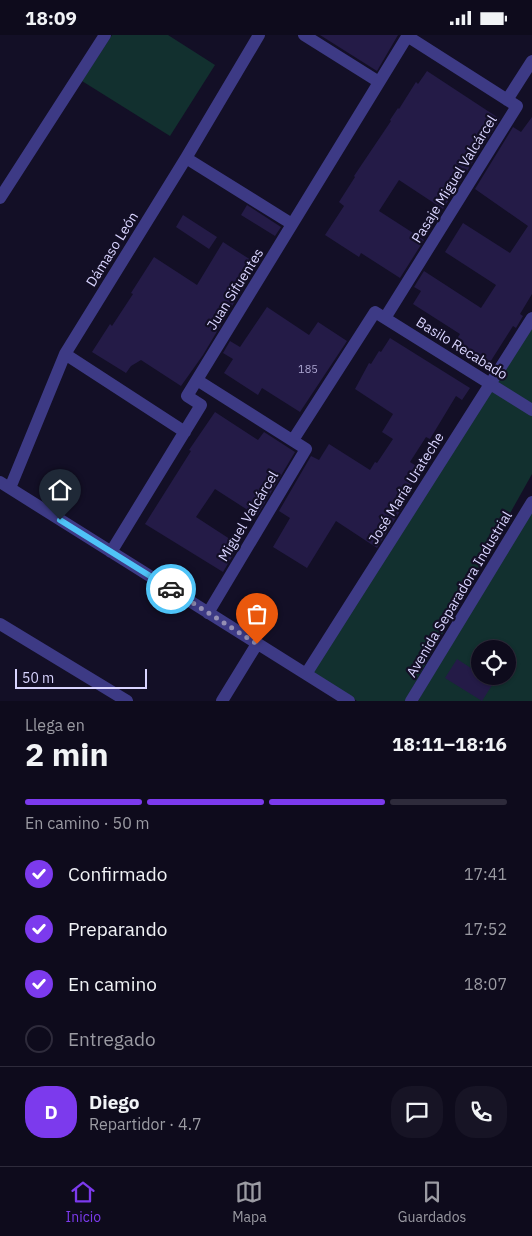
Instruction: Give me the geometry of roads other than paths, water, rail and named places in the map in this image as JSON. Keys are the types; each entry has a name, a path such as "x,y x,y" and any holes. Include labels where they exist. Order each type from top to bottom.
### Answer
{"street":[{"path":"0,198 105,35"},
{"name":"Dámaso León","path":"5,485 65,354 186,158 259,35"},
{"path":"304,35 379,82"},
{"path":"408,36 507,100 532,61"},
{"name":"Juan Sifuentes","path":"111,552 201,405 187,396 196,380 408,36"},
{"name":"Pasaje Miguel Valcárcel","path":"380,315 517,106 507,100"},
{"path":"186,158 292,224"},
{"path":"196,380 293,440 380,315"},
{"name":"Basilo Recabado","path":"380,315 532,410"},
{"name":"José María Urateche","path":"306,674 532,318"},
{"path":"65,354 185,431"},
{"name":"Miguel Valcárcel","path":"208,613 306,449 293,440"},
{"path":"5,485 349,701"},
{"name":"Avenida Separadora Industrial","path":"411,701 532,502"},
{"path":"0,624 127,701"},
{"path":"222,701 257,644"}]}
